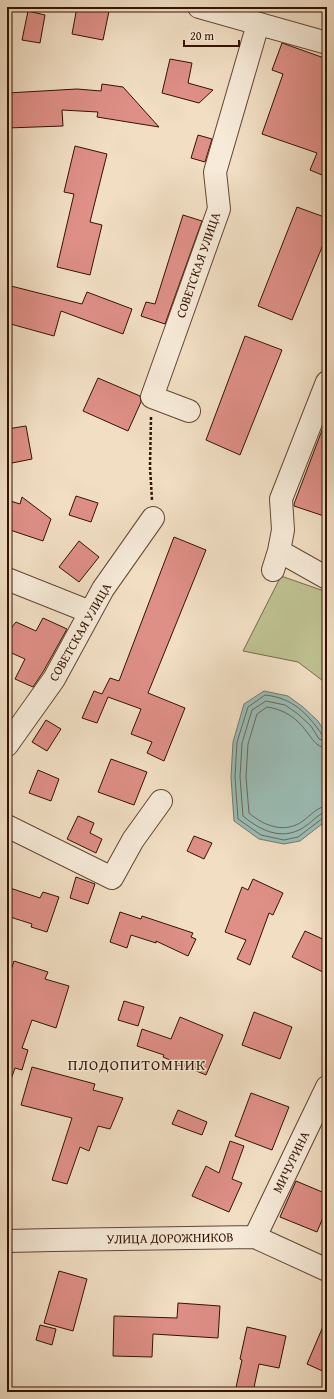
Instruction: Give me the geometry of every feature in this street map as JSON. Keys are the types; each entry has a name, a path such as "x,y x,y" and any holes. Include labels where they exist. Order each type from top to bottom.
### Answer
{"street":[{"path":"199,7 327,43"},
{"name":"СОВЕТСКАЯ УЛИЦА","path":"152,397 219,209 214,172 258,24"},
{"path":"327,382 281,499 283,530 276,560 327,578"},
{"path":"152,397 189,411"},
{"name":"СОВЕТСКАЯ УЛИЦА","path":"7,745 54,679 103,589 153,518"},
{"path":"7,579 90,612"},
{"path":"7,826 112,878 133,840 161,801"},
{"name":"МИЧУРИНА","path":"255,1237 327,1087"},
{"name":"УЛИЦА ДОРОЖНИКОВ","path":"7,1241 255,1237 327,1270"}],"path":[{"path":"152,397 150,467 153,518"}],"green space":[{"path":"281,576 327,592 327,684 298,662 243,651"}],"water":[{"path":"264,691 288,696 318,721 327,735 327,820 300,841 284,844 259,839 234,821 231,777 233,742 244,704"}],"building":[{"path":"77,7 90,7 109,11 103,40 72,34"},
{"path":"28,11 45,15 40,43 22,40"},
{"path":"282,43 327,59 327,177 310,170 317,153 262,134 283,74 272,70"},
{"path":"170,59 192,63 188,83 213,90 199,103 162,93"},
{"path":"102,84 123,87 159,127 97,117 98,112 62,110 63,126 7,128 7,93 77,89 101,91"},
{"path":"198,135 212,139 205,162 191,158"},
{"path":"75,146 107,154 90,222 102,225 90,275 57,267 74,194 64,192"},
{"path":"297,207 327,218 327,235 292,320 258,306"},
{"path":"183,215 202,221 165,324 141,316 146,302 155,304"},
{"path":"7,285 82,304 87,292 132,309 123,334 61,311 54,336 7,323"},
{"path":"245,336 282,350 240,455 206,440"},
{"path":"98,378 140,396 141,402 128,431 83,411"},
{"path":"327,417 327,517 294,506 294,504"},
{"path":"26,426 32,459 7,464 7,429"},
{"path":"76,496 98,503 91,522 69,515"},
{"path":"22,497 51,519 43,541 7,529 7,500 20,504"},
{"path":"174,537 206,550 148,693 185,708 164,761 147,753 152,742 131,734 141,709 108,697 97,723 82,718 94,691 102,694 110,678 119,681"},
{"path":"79,541 99,557 79,582 59,567"},
{"path":"43,618 67,629 33,687 15,679 25,659 7,651 7,633 16,622 36,631"},
{"path":"46,720 61,729 47,751 32,742"},
{"path":"111,759 147,772 134,805 98,792"},
{"path":"38,770 59,779 51,801 29,793"},
{"path":"78,816 94,823 90,833 102,839 96,853 67,839"},
{"path":"194,836 212,843 204,859 187,851"},
{"path":"76,877 95,884 88,904 70,898"},
{"path":"253,879 283,893 273,915 269,913 250,965 237,959 246,940 225,932 242,887 248,890"},
{"path":"7,887 40,898 43,892 59,897 47,932 31,927 32,924 7,916"},
{"path":"120,912 141,919 142,916 193,933 191,937 196,939 188,956 156,941 156,943 131,935 127,948 110,942"},
{"path":"305,931 327,941 327,974 292,957"},
{"path":"14,961 48,972 45,979 69,986 56,1028 32,1020 22,1048 28,1050 22,1070 15,1068 9,1085 7,1085 7,982"},
{"path":"124,1001 144,1007 138,1026 118,1020"},
{"path":"254,1012 292,1027 280,1059 242,1045"},
{"path":"180,1017 223,1035 206,1075 163,1057 164,1055 137,1046 142,1029 171,1039"},
{"path":"32,1067 95,1084 93,1090 123,1098 110,1129 98,1126 89,1151 80,1147 67,1184 52,1180 72,1118 21,1105"},
{"path":"251,1093 289,1107 272,1150 235,1136"},
{"path":"178,1110 207,1122 202,1135 172,1124"},
{"path":"230,1141 244,1146 232,1179 242,1183 229,1212 192,1196 206,1166 219,1173"},
{"path":"296,1181 327,1194 327,1208 317,1232 280,1217"},
{"path":"59,1271 87,1279 73,1331 44,1323"},
{"path":"178,1303 220,1306 218,1338 153,1334 152,1357 113,1356 114,1316 177,1318"},
{"path":"327,1317 327,1373 307,1364"},
{"path":"40,1325 56,1329 52,1345 36,1340"},
{"path":"247,1327 286,1336 279,1368 259,1364 253,1392 235,1392 242,1360 240,1359"}],"district":[{"name":"ПЛОДОПИТОМНИК","path":"137,1064"}]}
